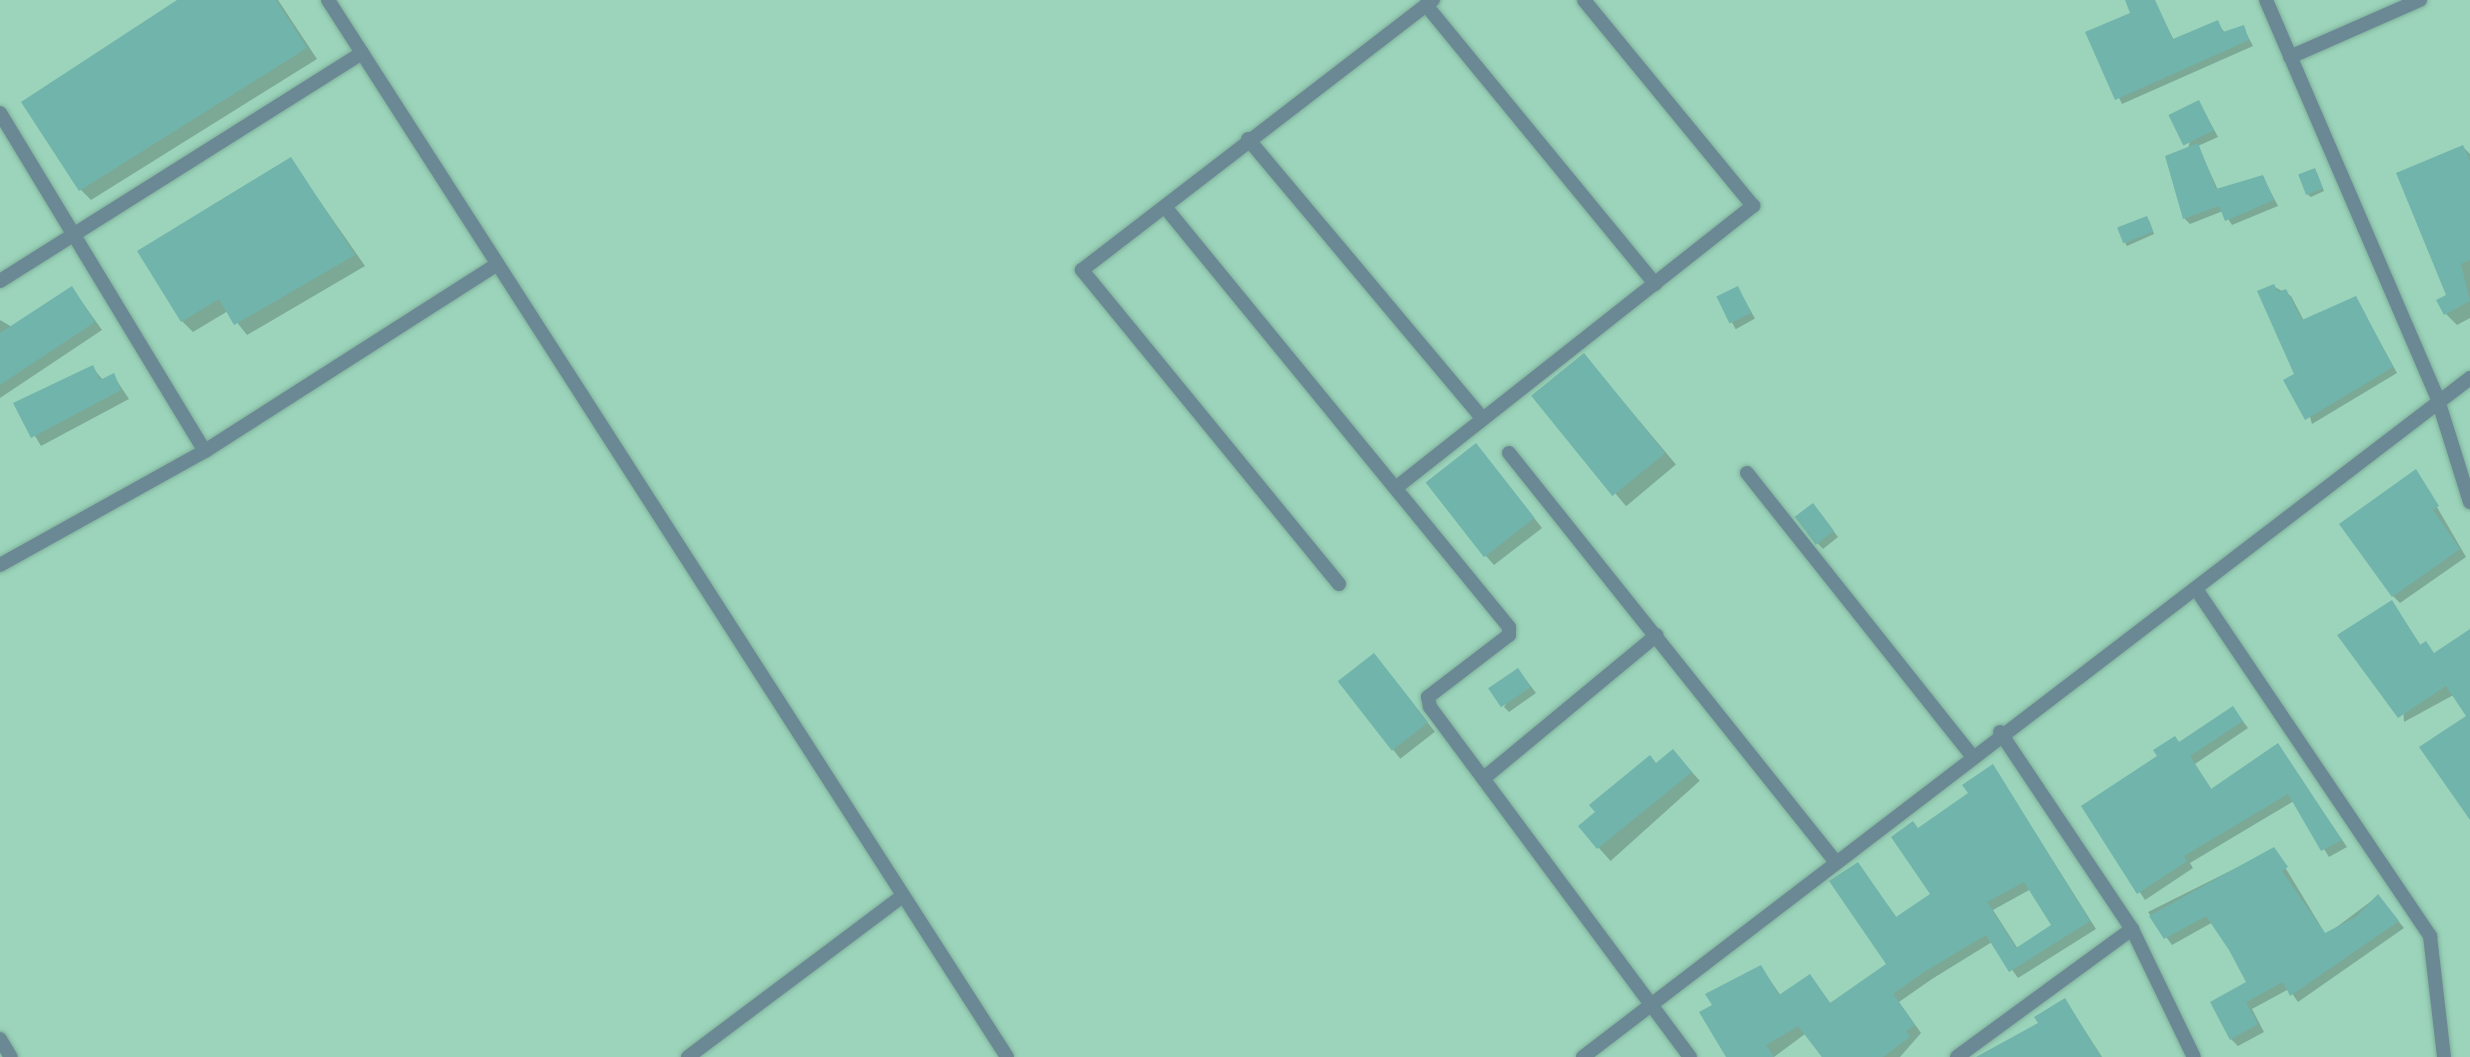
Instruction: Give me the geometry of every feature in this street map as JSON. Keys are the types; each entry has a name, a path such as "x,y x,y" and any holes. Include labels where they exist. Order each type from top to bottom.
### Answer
{"street":[{"path":"328,0 901,897 1007,1057"},
{"path":"1397,487 1480,415 1655,284 1753,206 1584,0"},
{"path":"2266,0 2438,400 2470,502"},
{"path":"2290,57 2420,0"},
{"path":"1339,584 1082,270 1248,139 1429,3 1655,284"},
{"path":"0,281 362,53"},
{"path":"0,113 78,234 205,451"},
{"path":"1248,139 1480,415"},
{"path":"1165,207 1509,627 1509,635 1428,697 1484,778 1690,1057"},
{"path":"0,565 205,451 497,264"},
{"path":"1583,1057 1971,755 2196,589 2470,378"},
{"path":"1509,453 1835,861"},
{"path":"1746,473 1971,755"},
{"path":"2196,589 2430,936 2444,1057"},
{"path":"1484,778 1657,635"},
{"path":"2000,733 2132,929 2194,1057"},
{"path":"688,1057 901,897"},
{"path":"1957,1057 2132,929"},
{"path":"0,1039 11,1057"}],"building":[{"path":"177,0 276,0 307,48 79,191 21,102"},
{"path":"2125,0 2155,0 2173,39 2218,20 2223,32 2244,25 2249,40 2115,100 2085,32 2130,13"},
{"path":"2199,100 2214,131 2183,145 2168,115"},
{"path":"2198,143 2216,189 2263,175 2274,200 2225,221 2219,206 2183,219 2165,156"},
{"path":"2463,145 2470,161 2470,260 2461,264 2470,301 2444,315 2436,300 2446,295 2396,173"},
{"path":"291,157 355,255 234,325 219,299 181,322 137,251"},
{"path":"2315,168 2323,189 2306,195 2298,174"},
{"path":"2147,216 2153,232 2123,243 2117,227"},
{"path":"2274,284 2278,292 2286,289 2302,320 2356,296 2393,367 2305,420 2283,380 2294,374 2257,291"},
{"path":"72,286 95,322 0,385 0,333"},
{"path":"1738,286 1751,313 1730,323 1716,297"},
{"path":"1584,353 1665,453 1612,496 1531,396"},
{"path":"93,365 100,380 114,373 121,390 31,438 13,403"},
{"path":"1476,443 1534,518 1484,557 1426,482"},
{"path":"2416,469 2439,506 2433,510 2460,549 2392,597 2339,524"},
{"path":"1813,503 1834,531 1816,545 1795,517"},
{"path":"2392,600 2420,645 2426,641 2434,653 2470,629 2470,820 2419,747 2466,716 2446,686 2398,718 2337,635"},
{"path":"1374,653 1428,722 1392,751 1338,681"},
{"path":"1518,668 1531,687 1501,707 1488,688"},
{"path":"2233,706 2243,721 2190,756 2211,789 2278,743 2342,840 2321,851 2288,794 2184,856 2187,861 2137,894 2081,806 2157,756 2153,750 2175,736 2179,742"},
{"path":"1673,749 1692,772 1597,849 1578,826 1595,812 1589,805 1650,755 1656,763"},
{"path":"1993,764 2090,921 2009,972 1986,935 1924,972 1893,994 1915,1025 1906,1031 1910,1037 1883,1057 1822,1057 1798,1026 1766,1045 1774,1057 1726,1057 1699,1012 1712,1005 1705,994 1761,965 1779,995 1810,974 1830,1003 1886,964 1829,881 1858,862 1896,917 1930,894 1891,837 1913,821 1918,828 1968,793 1962,785","holes":["2024,882 2051,925 2016,948 1987,902"]},
{"path":"2274,847 2288,867 2282,871 2325,933 2356,917 2378,894 2399,921 2290,996 2283,982 2246,1002 2258,1024 2230,1040 2210,1002 2246,982 2229,950 2206,916 2164,939 2149,916"},
{"path":"2065,998 2101,1057 1976,1057 2038,1023 2034,1017"}]}
